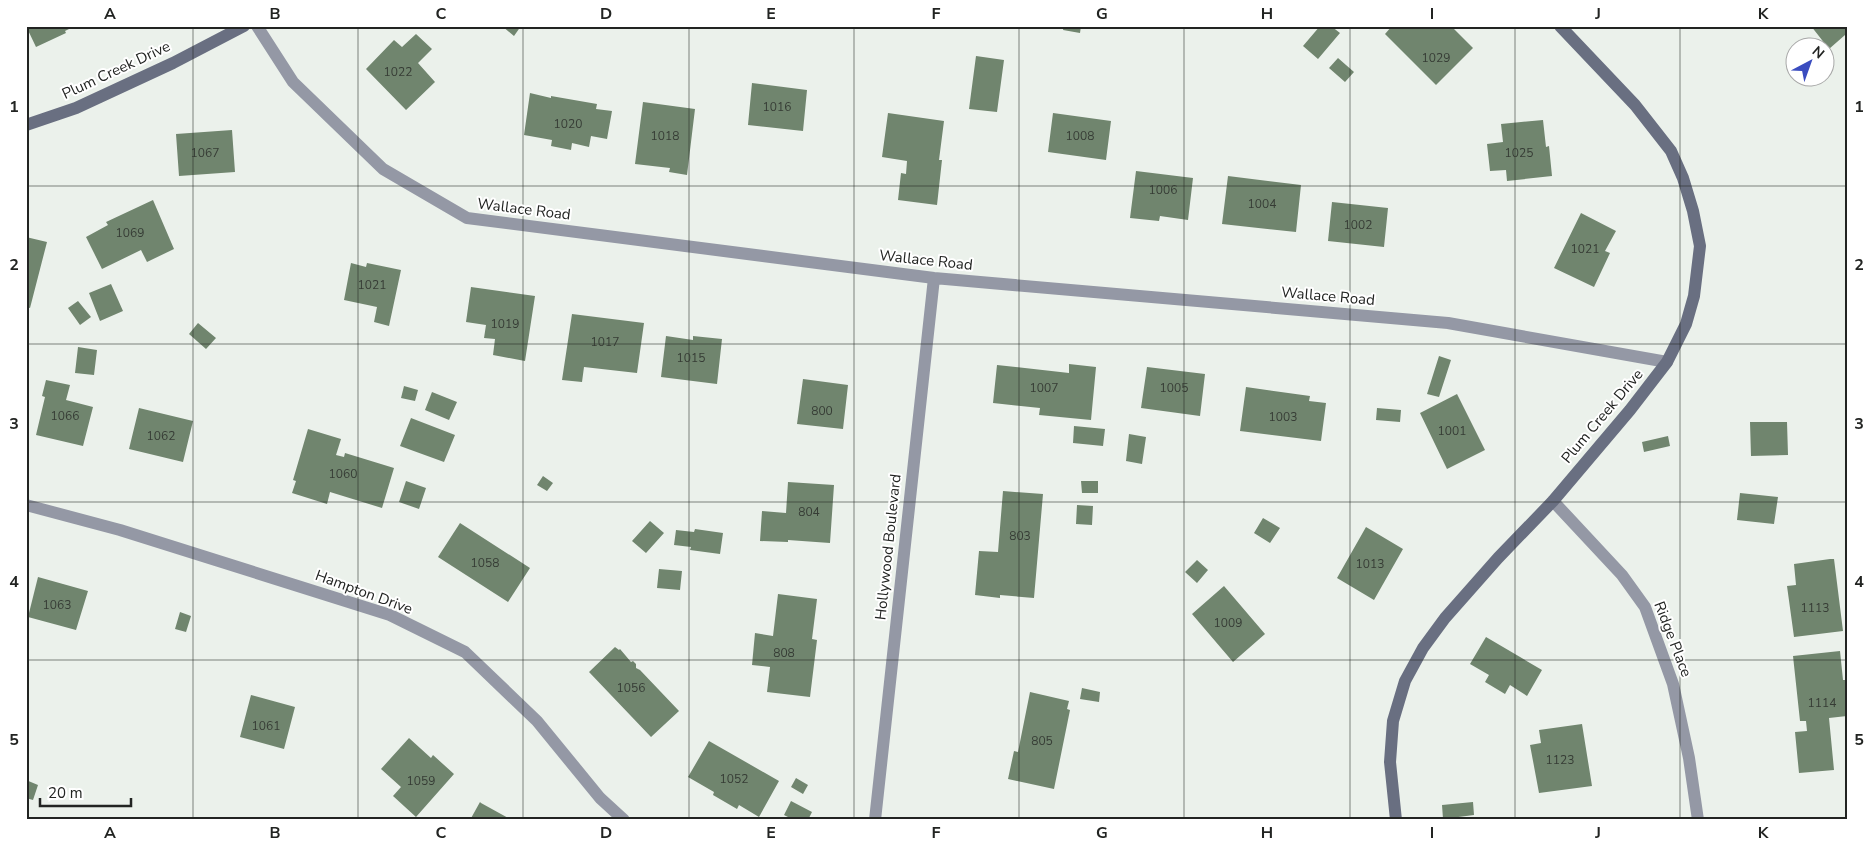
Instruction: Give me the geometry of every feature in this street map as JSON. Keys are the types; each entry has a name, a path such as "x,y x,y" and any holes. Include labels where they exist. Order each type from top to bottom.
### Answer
{"street":[{"name":"Plum Creek Drive","path":"26,125 76,108 173,63 244,26"},
{"name":"Wallace Road","path":"257,26 293,82 383,169 467,218 934,278 1448,323 1667,362"},
{"name":"Plum Creek Drive","path":"1396,820 1390,762 1393,721 1405,681 1423,648 1445,618 1498,558 1553,501 1630,410 1667,362 1686,324 1694,296 1700,246 1693,210 1683,178 1670,151 1634,105 1560,26"},
{"name":"Hollywood Boulevard","path":"874,820 934,278"},
{"name":"Ridge Place","path":"1553,501 1622,575 1645,607 1673,684 1689,758 1698,820"},
{"name":"Hampton Drive","path":"26,505 120,530 390,615 464,652 537,721 600,798 624,820"}],"building":[{"path":"26,26 75,26 65,31 66,33 36,47"},
{"path":"502,26 521,26 514,36"},
{"path":"1064,26 1081,26 1080,33 1063,30"},
{"path":"1320,26 1331,26 1340,33 1318,59 1303,46"},
{"path":"1392,26 1451,26 1473,48 1436,85 1385,34"},
{"path":"1811,26 1847,26 1847,36 1845,35 1836,43 1836,38 1820,38"},
{"path":"416,34 432,49 418,63 435,82 406,110 366,69 394,40 402,47"},
{"path":"976,56 1004,60 997,112 969,109"},
{"path":"1338,58 1354,72 1345,82 1329,68"},
{"path":"752,83 807,90 803,131 748,125"},
{"path":"530,93 551,98 551,96 597,104 596,109 612,111 607,139 591,136 589,147 572,143 571,150 551,146 552,140 524,135"},
{"path":"643,102 695,109 687,175 669,172 670,168 635,164"},
{"path":"888,113 944,121 939,160 942,160 937,205 898,200 901,173 906,174 907,161 882,157"},
{"path":"1053,113 1111,121 1106,160 1048,152"},
{"path":"1543,120 1546,147 1549,146 1552,176 1507,181 1506,170 1490,171 1487,144 1503,142 1501,124"},
{"path":"232,130 235,172 179,176 176,134"},
{"path":"1136,171 1193,178 1188,220 1160,216 1159,221 1130,218"},
{"path":"1228,176 1301,185 1296,232 1222,224"},
{"path":"153,200 174,249 147,262 141,250 102,269 86,237 108,225 106,222"},
{"path":"1332,202 1388,208 1384,247 1328,241"},
{"path":"1581,213 1616,231 1605,251 1610,253 1594,287 1554,268"},
{"path":"26,237 47,242 30,308 26,307"},
{"path":"351,263 366,267 367,263 401,270 389,326 374,322 377,307 344,300"},
{"path":"111,284 123,311 100,321 89,293"},
{"path":"471,287 535,296 525,361 493,355 495,339 484,338 486,325 466,322"},
{"path":"78,301 91,317 80,325 68,308"},
{"path":"572,314 644,323 637,373 584,367 582,382 562,380"},
{"path":"198,323 216,338 206,349 189,334"},
{"path":"666,336 693,340 693,336 722,339 717,384 661,377"},
{"path":"78,347 97,350 94,375 75,373"},
{"path":"1439,356 1451,360 1439,397 1427,394"},
{"path":"1069,364 1096,367 1091,420 1039,415 1040,408 993,403 997,365 1069,373"},
{"path":"1147,367 1205,374 1200,416 1141,408"},
{"path":"803,379 848,385 843,429 797,424"},
{"path":"46,380 70,385 66,400 93,407 83,446 36,435 45,397 42,396"},
{"path":"404,386 418,390 415,401 401,398"},
{"path":"1246,387 1310,396 1309,401 1326,403 1321,441 1240,431"},
{"path":"432,392 457,402 449,420 425,410"},
{"path":"1457,394 1485,450 1447,469 1420,413"},
{"path":"139,408 193,421 183,462 129,449"},
{"path":"1377,408 1401,410 1400,422 1376,420"},
{"path":"411,418 455,435 444,462 400,446"},
{"path":"1750,422 1787,422 1788,455 1751,456"},
{"path":"1074,426 1105,429 1103,446 1073,443"},
{"path":"308,429 341,439 336,455 344,457 345,453 394,468 382,508 330,492 327,504 292,493 296,481 293,480"},
{"path":"1129,434 1146,437 1142,464 1126,461"},
{"path":"1668,436 1670,446 1644,452 1642,442"},
{"path":"543,476 553,483 547,491 537,485"},
{"path":"406,481 426,488 419,509 399,502"},
{"path":"1081,481 1098,481 1098,493 1082,493"},
{"path":"788,482 834,485 830,543 788,540 788,542 760,541 762,511 786,513"},
{"path":"1003,491 1043,494 1034,598 1000,595 1000,598 975,595 979,551 998,552"},
{"path":"1740,493 1778,497 1774,524 1737,520"},
{"path":"1077,505 1093,506 1092,525 1076,524"},
{"path":"1263,518 1280,528 1270,543 1254,533"},
{"path":"650,521 664,533 646,553 632,541"},
{"path":"460,523 530,568 508,602 438,557"},
{"path":"1366,527 1403,549 1374,600 1337,578"},
{"path":"695,529 723,533 720,554 690,550 691,547 674,545 676,530 694,532"},
{"path":"1834,559 1843,631 1794,637 1787,586 1796,585 1794,564"},
{"path":"1197,560 1208,570 1197,583 1185,572"},
{"path":"659,569 682,571 680,590 657,588"},
{"path":"38,577 88,591 76,630 28,617"},
{"path":"1224,586 1265,634 1233,662 1192,614"},
{"path":"778,594 817,599 812,639 817,640 810,697 767,692 770,667 752,665 755,633 773,636"},
{"path":"180,612 191,616 186,632 175,629"},
{"path":"1486,637 1542,670 1527,696 1510,685 1505,694 1485,682 1489,675 1470,664"},
{"path":"615,647 620,649 631,662 633,661 636,664 636,668 679,711 651,737 589,672"},
{"path":"1840,651 1843,680 1847,680 1847,716 1829,718 1834,770 1799,773 1795,732 1807,731 1806,721 1800,721 1793,656"},
{"path":"1082,688 1100,692 1099,702 1080,699"},
{"path":"1030,692 1069,701 1067,709 1070,710 1054,789 1008,779 1014,751 1018,752"},
{"path":"251,695 295,707 284,749 240,737"},
{"path":"1582,724 1592,786 1539,793 1530,745 1541,743 1539,730"},
{"path":"409,738 431,758 433,755 454,774 416,817 393,796 401,787 381,769"},
{"path":"709,741 779,781 759,817 739,805 737,809 713,795 714,792 688,777"},
{"path":"796,778 808,785 803,794 791,787"},
{"path":"26,780 38,785 33,800 26,798"},
{"path":"791,801 812,812 808,820 794,820 784,815"},
{"path":"1473,802 1474,815 1443,819 1442,805"},
{"path":"481,803 512,820 470,820"}]}
